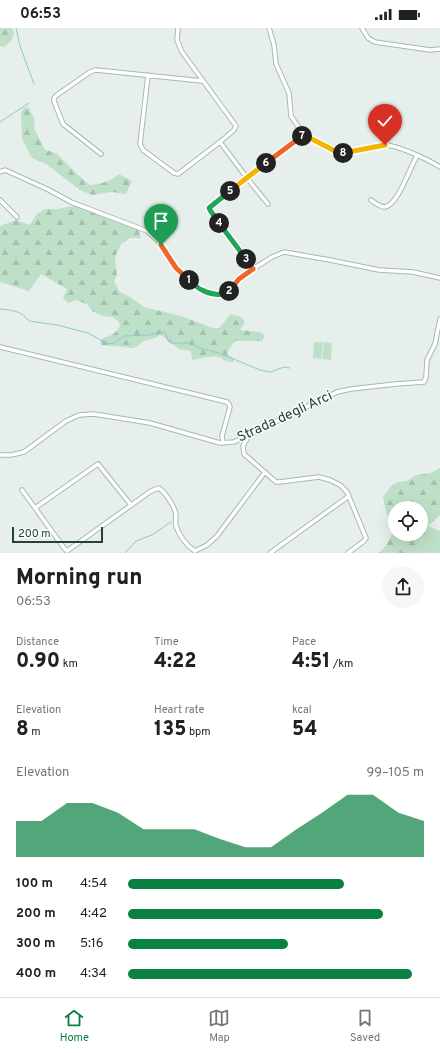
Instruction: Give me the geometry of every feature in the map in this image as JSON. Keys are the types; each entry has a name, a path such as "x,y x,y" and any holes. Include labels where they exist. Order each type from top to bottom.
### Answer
{"street":[{"path":"148,75 140,145 143,150 174,173 178,174 220,142 234,130 236,126 179,48 177,40 178,28"},
{"path":"269,28 276,64 289,93 291,116 304,135 341,153 386,145 402,149 440,167"},
{"path":"362,28 368,38 375,42 431,51 440,49"},
{"path":"101,154 63,124 54,102 54,98 94,71 202,81"},
{"path":"253,269 209,208 297,138 304,135"},
{"path":"220,142 268,204"},
{"path":"371,200 381,206 391,204 401,189 417,156"},
{"path":"0,172 5,170 47,189 70,202 147,231 158,241 176,268 202,291 225,295 239,279 253,269 277,254 288,252 379,270 413,272 440,278"},
{"path":"0,200 17,217"},
{"name":"Strada degli Arci","path":"0,455 11,455 25,452 66,420 79,415 94,414 147,422 223,443 236,441 337,392 424,382 426,378 427,360 435,344 440,319"},
{"path":"0,346 227,402 230,404 230,407 222,438 223,443"},
{"path":"248,436 243,446 244,453 252,462 278,482 314,477 326,478 342,486 347,491 366,538 348,553"},
{"path":"35,508 98,464 131,505"},
{"path":"190,553 207,545 219,534 265,472"},
{"path":"22,490 64,548 68,551 151,491 156,488 160,489 174,509 176,526 179,533 195,551"},
{"path":"270,553 349,496"}],"green space":[{"path":"0,28 12,28 14,33 11,41 4,47 0,46"},
{"path":"28,107 35,120 34,128 45,150 56,153 90,185 106,182 119,174 132,181 126,194 112,192 92,195 80,190 46,164 32,158 22,139 21,113 24,108"},
{"path":"77,205 138,229 141,238 130,238 121,244 115,257 117,276 114,281 120,292 144,307 181,316 213,328 219,328 231,314 241,317 245,322 240,330 260,332 265,335 262,341 235,341 227,354 234,359 234,362 215,357 192,360 191,351 179,349 160,334 156,338 146,340 134,348 102,345 100,341 115,333 120,326 118,321 113,317 103,316 92,311 88,305 77,300 68,303 63,298 67,289 41,274 29,291 0,282 0,226 16,220 30,225 37,214 45,209 58,209"},
{"path":"314,342 323,342 321,359 313,358"},
{"path":"324,342 332,343 331,360 322,359"},
{"path":"440,468 440,515 428,526 428,501 388,501 387,516 383,497 391,486 398,482 407,481 416,475 431,473"},
{"path":"428,526 440,531 440,553 417,553 422,541 428,541"},
{"path":"388,541 422,541 417,553 379,553"}],"waterway":[{"path":"16,28 20,46 34,84"},
{"path":"0,122 29,103"},
{"path":"0,309 20,313 29,321 57,325 88,333 108,344 114,343 124,336 149,335 165,332 168,341 171,343 192,343 199,348 219,353 260,370 270,372 284,367 290,368"},
{"path":"125,553 136,541 152,535 171,522"}],"route":[{"path":"161,245 176,268 198,288 206,292 225,295 239,279 253,269 210,211 210,206 297,138 304,135 344,154 385,145"}]}
